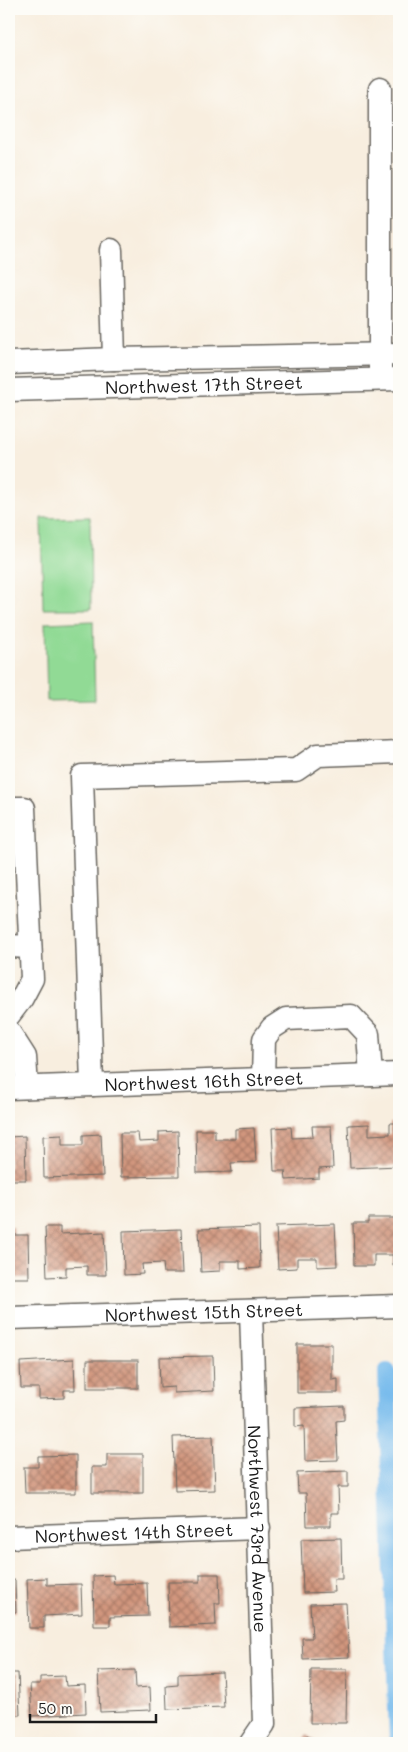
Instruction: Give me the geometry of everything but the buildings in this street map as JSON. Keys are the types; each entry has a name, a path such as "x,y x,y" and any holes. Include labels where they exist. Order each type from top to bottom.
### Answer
{"street":[{"path":"380,89 390,236 390,380"},
{"path":"111,250 114,359"},
{"name":"Northwest 17th Street","path":"9,363 114,359 390,355"},
{"name":"Northwest 17th Street","path":"9,390 390,380"},
{"path":"92,1085 82,776 296,770 318,755 399,752"},
{"path":"9,808 24,808 19,946 32,980 22,998 9,1015"},
{"path":"263,1079 264,1039 272,1028 286,1019 323,1017 351,1016 368,1034 371,1075"},
{"path":"9,1032 25,1057 18,1087"},
{"name":"Northwest 16th Street","path":"18,1087 399,1074"},
{"name":"Northwest 15th Street","path":"9,1318 399,1306"},
{"name":"Northwest 73rd Avenue","path":"251,1311 264,1724 251,1743"},
{"name":"Northwest 14th Street","path":"9,1537 259,1528"}],"green space":[{"path":"90,517 91,609 43,609 41,518"},
{"path":"93,621 95,700 47,701 45,623"}],"waterway":[{"path":"387,1372 398,1743"}]}
